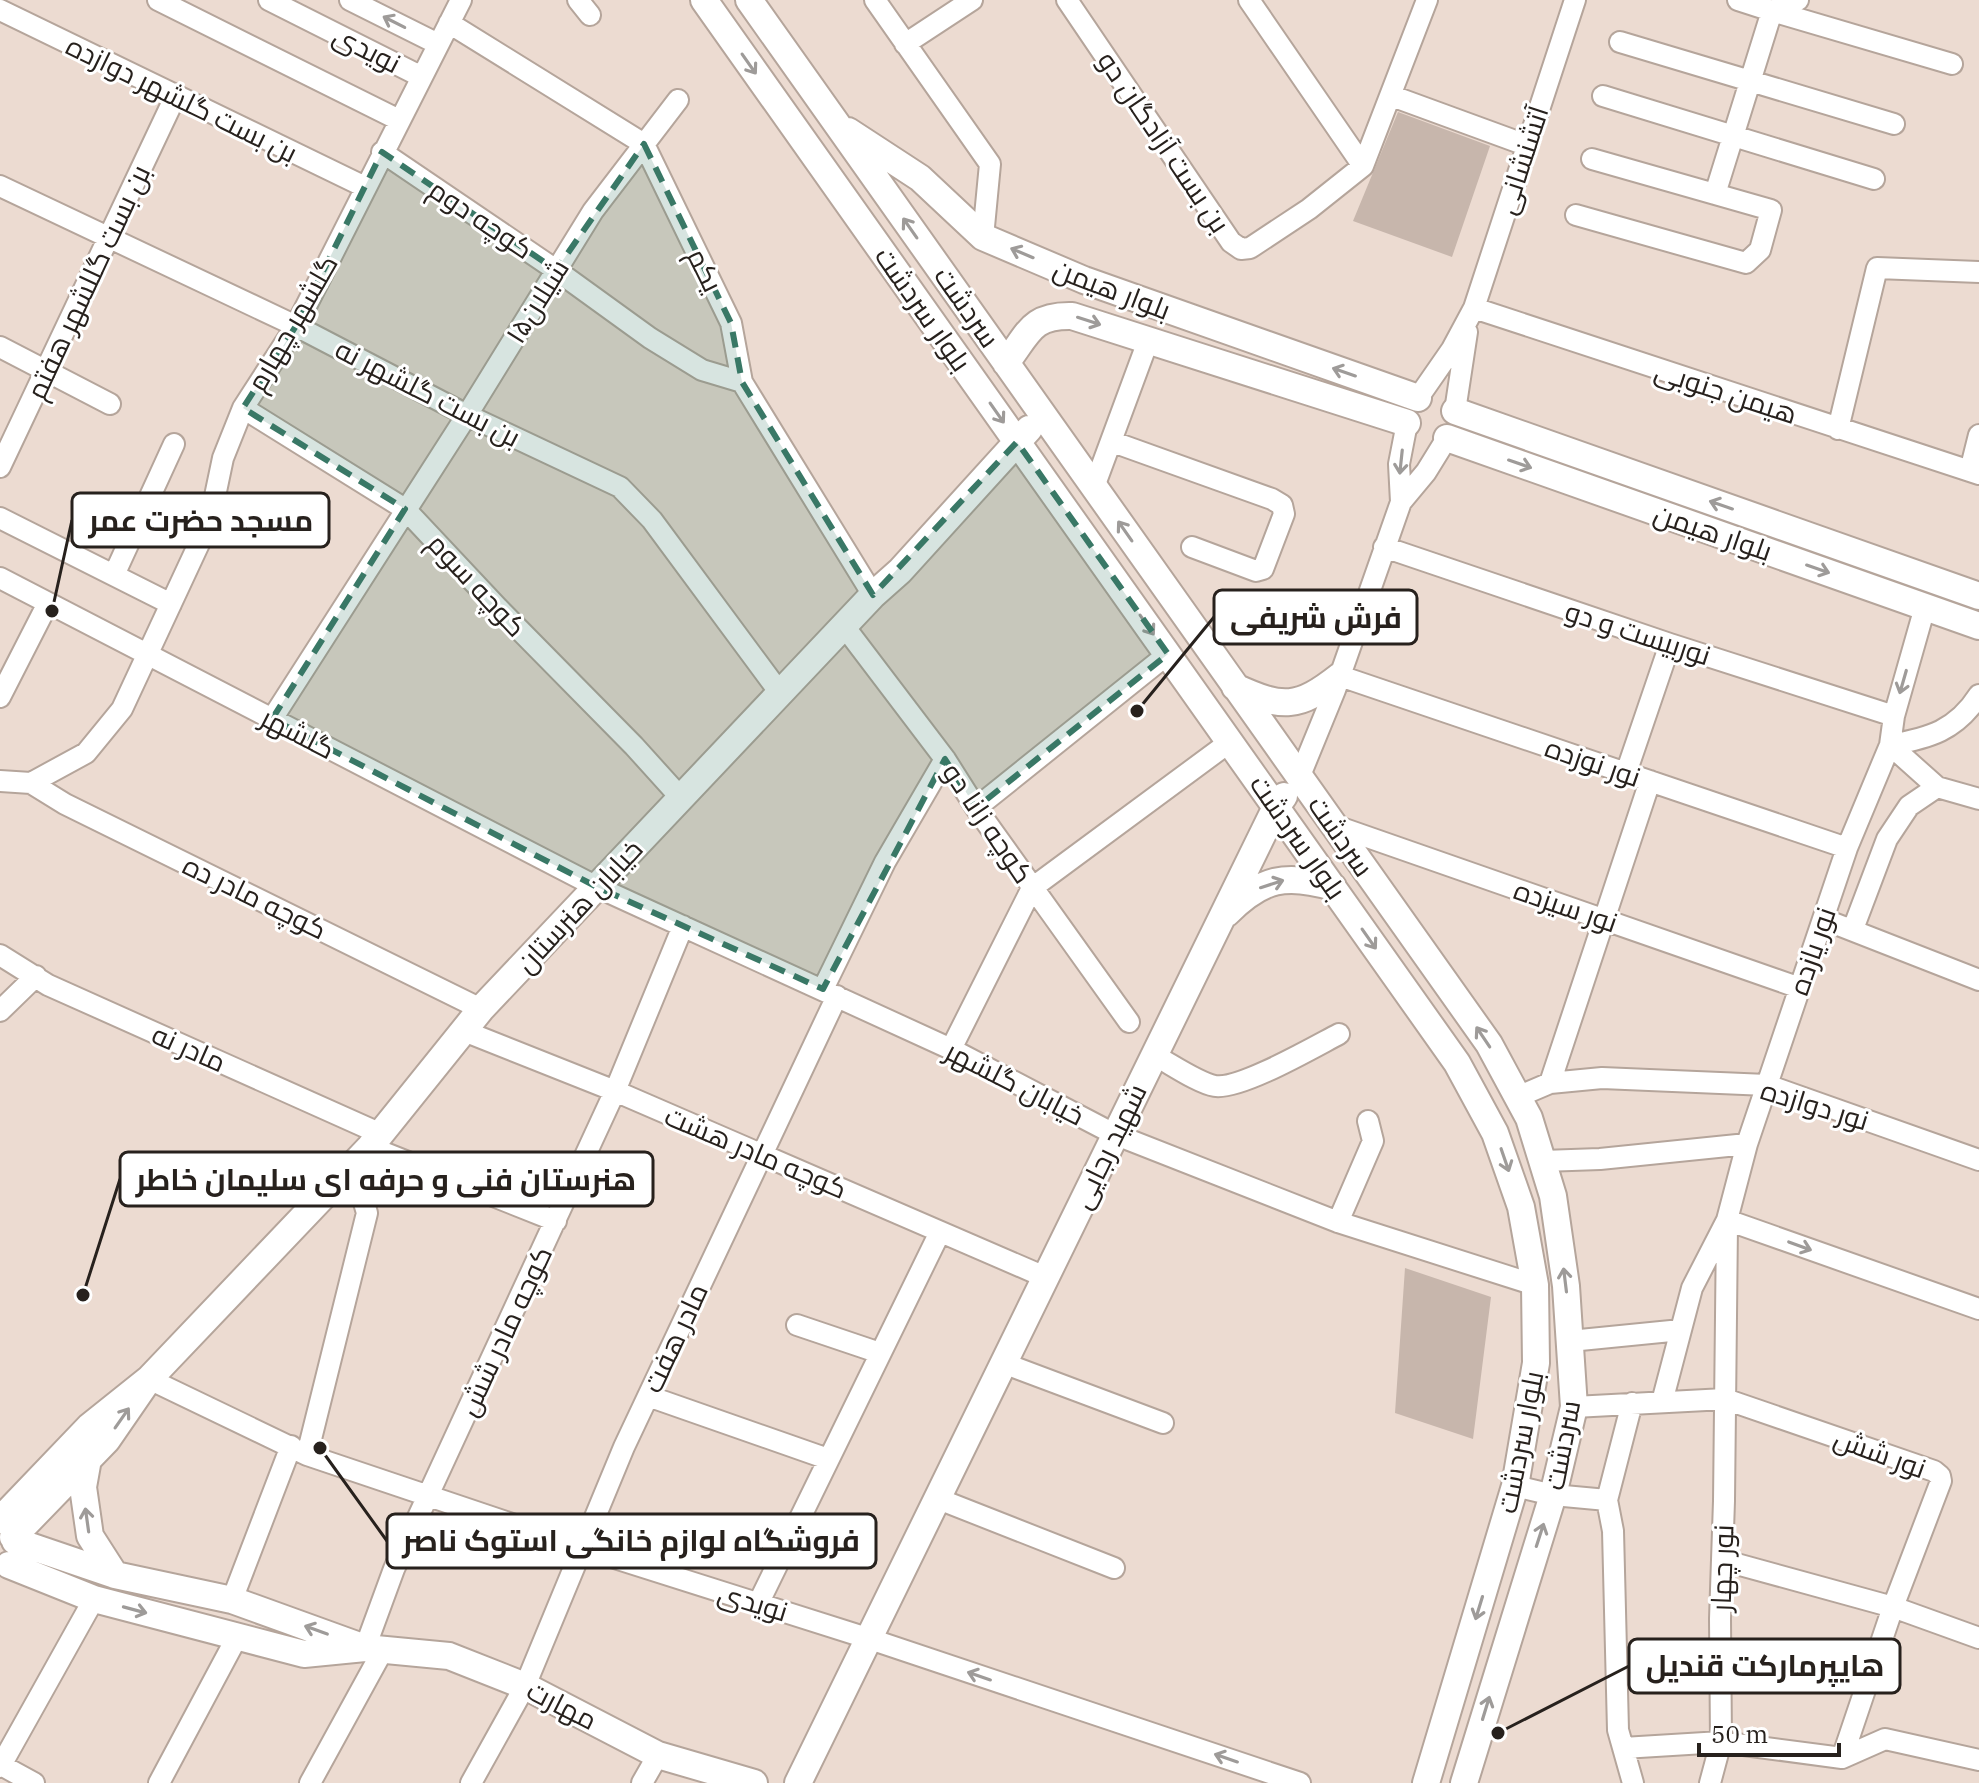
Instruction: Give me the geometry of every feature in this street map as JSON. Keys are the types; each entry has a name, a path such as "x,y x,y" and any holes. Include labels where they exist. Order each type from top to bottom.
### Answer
{"main road":[{"name":"بلوار سردشت","path":"704,0 1457,1063 1495,1133 1521,1207 1535,1285 1536,1363 1515,1486 1426,1783"},
{"name":"سردشت","path":"749,0 1489,1044 1529,1118 1555,1211 1574,1407 1553,1495 1464,1783"},
{"name":"بلوار هیمن","path":"837,124 920,178 983,237 1084,280 1418,398"},
{"name":"بلوار هیمن","path":"1006,363 1041,319 1072,316 1407,423"},
{"path":"1418,398 1444,403 1455,411 1455,426 1447,438 1425,435 1407,423 1409,409 1418,398"},
{"name":"بلوار هیمن","path":"1455,411 1979,596"},
{"name":"خیابان هنرستان","path":"6,1543 89,1427 149,1379 368,1149 481,1009 873,595 900,571 1043,415"},
{"name":"بلوار هیمن","path":"1447,438 1979,626"},
{"path":"1235,687 1260,699 1289,705 1318,693 1340,676"},
{"name":"شهید رجایی","path":"798,1783 1276,807 1299,778"},
{"path":"1221,918 1234,905 1271,880 1311,880 1333,887"},
{"name":"خیابان هنرستان","path":"6,1543 107,1440 149,1379"},
{"path":"88,1459 83,1487 90,1536 115,1575"},
{"name":"مهارت","path":"6,1543 115,1575 232,1600 374,1649"},
{"name":"مهارت","path":"6,1543 94,1599 237,1637 304,1654 374,1649 449,1656 525,1686 658,1755 754,1783"}],"street":[{"path":"158,0 399,120"},
{"name":"نویدی","path":"269,0 422,77"},
{"name":"نویدی","path":"350,0 438,44"},
{"name":"گلشهر چهارم","path":"31,783 86,753 122,709 210,520 223,458 243,408 296,326 461,0"},
{"path":"875,0 990,164 983,237"},
{"path":"905,44 972,0"},
{"name":"بن بست آزادگان دو","path":"1067,0 1231,242 1241,249 1250,248 1297,217 1363,166 1427,0"},
{"path":"1249,0 1363,166"},
{"name":"آتشنشانی","path":"1455,411 1471,314 1575,0"},
{"path":"1738,0 1952,64"},
{"path":"1715,194 1772,11 1798,0"},
{"name":"بن بست گلشهر دوازده","path":"0,10 365,187"},
{"path":"449,23 644,144"},
{"path":"1620,42 1894,124"},
{"path":"1392,96 1526,145"},
{"path":"1603,96 1874,179"},
{"name":"بن بست گللشهر هفتم","path":"0,467 175,97"},
{"name":"شیلان۱۵","path":"272,719 467,415 593,211 678,100"},
{"name":"یکم","path":"644,144 731,323 742,382 873,595"},
{"name":"کوچه دوم","path":"382,152 650,338 702,370 742,382"},
{"path":"1576,215 1746,263 1760,250 1771,210 1592,159"},
{"name":"بن بست گلشهر نه","path":"0,186 296,326 467,415 620,487 638,503 780,693"},
{"path":"1838,429 1877,268 1979,272"},
{"name":"آتشنشانی","path":"1418,398 1441,367 1471,314"},
{"name":"هیمن جنوبی","path":"1471,314 1974,473"},
{"path":"1094,487 1148,341"},
{"path":"0,347 110,404"},
{"name":"کوچه سوم","path":"243,408 405,509 681,798"},
{"name":"شهید رجایی","path":"1401,502 1399,464 1407,423"},
{"path":"1974,473 1979,435"},
{"name":"شهید رجایی","path":"1299,778 1340,676 1401,502 1426,472 1447,438"},
{"path":"1113,442 1282,505 1284,514 1263,569 1256,571 1192,547"},
{"path":"114,575 174,444"},
{"path":"0,518 171,604"},
{"name":"نوربیست و دو","path":"1384,547 1894,716"},
{"name":"گلشهر","path":"0,578 597,887"},
{"path":"0,697 48,603"},
{"name":"نور یازده","path":"1727,1220 1747,1144 1847,848 1890,745 1894,716 1925,607"},
{"name":"کوچه زانا دو","path":"844,626 945,759 976,808 1129,1022"},
{"path":"1626,773 1670,644"},
{"path":"976,808 1168,654"},
{"name":"نور نوزده","path":"1340,676 1847,848"},
{"path":"1890,745 1922,739 1942,731 1969,711 1979,695"},
{"path":"951,1049 1032,888 1231,741"},
{"path":"1890,745 1937,787 1979,799"},
{"name":"مادر هفت","path":"471,1783 525,1686 648,1396 762,1155 885,862 945,759"},
{"path":"0,781 31,783"},
{"path":"1550,1083 1650,781"},
{"name":"کوچه مادر ده","path":"31,783 65,804 481,1009"},
{"path":"1853,929 1887,839 1909,806 1937,787"},
{"name":"نور سیزده","path":"1333,825 1800,988"},
{"name":"خیابان گلشهر","path":"597,887 951,1049 1114,1134 1338,1222 1535,1285"},
{"path":"1823,919 1979,980"},
{"name":"کوچه مادر شش","path":"310,1783 374,1649 394,1569 615,1091 683,926"},
{"name":"مادر نه","path":"0,955 48,985 368,1149 556,1221"},
{"path":"0,1011 36,976"},
{"name":"کوچه مادر هشت","path":"464,1031 615,1091 1045,1277"},
{"path":"1154,1055 1213,1086 1227,1086 1247,1080 1339,1034"},
{"name":"نور دوازده","path":"1517,1097 1550,1083 1602,1078 1767,1085 1979,1160"},
{"path":"1338,1222 1373,1141 1368,1121"},
{"path":"1543,1161 1600,1159 1747,1144"},
{"path":"232,1600 299,1450 367,1213 368,1149"},
{"path":"1662,1402 1692,1288 1727,1220 1979,1309"},
{"name":"نور چهار","path":"1710,1783 1721,1742 1727,1220"},
{"path":"758,1604 940,1232"},
{"path":"797,1325 880,1353"},
{"path":"1570,1341 1681,1330"},
{"path":"1003,1363 1163,1423"},
{"name":"نویدی","path":"149,1379 299,1450 429,1496 1300,1783"},
{"path":"648,1396 828,1459"},
{"name":"نور شش","path":"1574,1407 1725,1399 1934,1471 1940,1476 1941,1481 1893,1607 1842,1758"},
{"path":"1632,1403 1607,1500 1613,1531 1618,1730 1633,1783"},
{"path":"1515,1486 1553,1495 1607,1500"},
{"path":"936,1498 1114,1568"},
{"path":"1722,1560 1893,1607 1979,1638"},
{"path":"34,1783 0,1766 94,1599"},
{"path":"159,1783 237,1637"},
{"path":"1623,1748 1721,1742 1842,1758 1885,1739 1979,1760"},
{"path":"642,1783 658,1755"}],"highlighted area":[{"path":"644,144 731,323 742,382 873,595 1017,442 1168,654 976,808 945,759 823,989 597,887 272,719 405,509 243,408 296,326 382,152 556,270"}],"building":[{"path":"1398,112 1490,146 1452,257 1353,221"},
{"path":"1405,1268 1491,1297 1473,1439 1395,1413"}],"place":[{"name":"مسجد حضرت عمر","path":"52,611"},
{"name":"فرش شریفی","path":"1137,711"},
{"name":"هنرستان فنی و حرفه ای سلیمان خاطر","path":"83,1295"},
{"name":"فروشگاه لوازم خانگى استوک ناصر","path":"320,1448"},
{"name":"هایپرمارکت قندیل","path":"1498,1733"}]}
